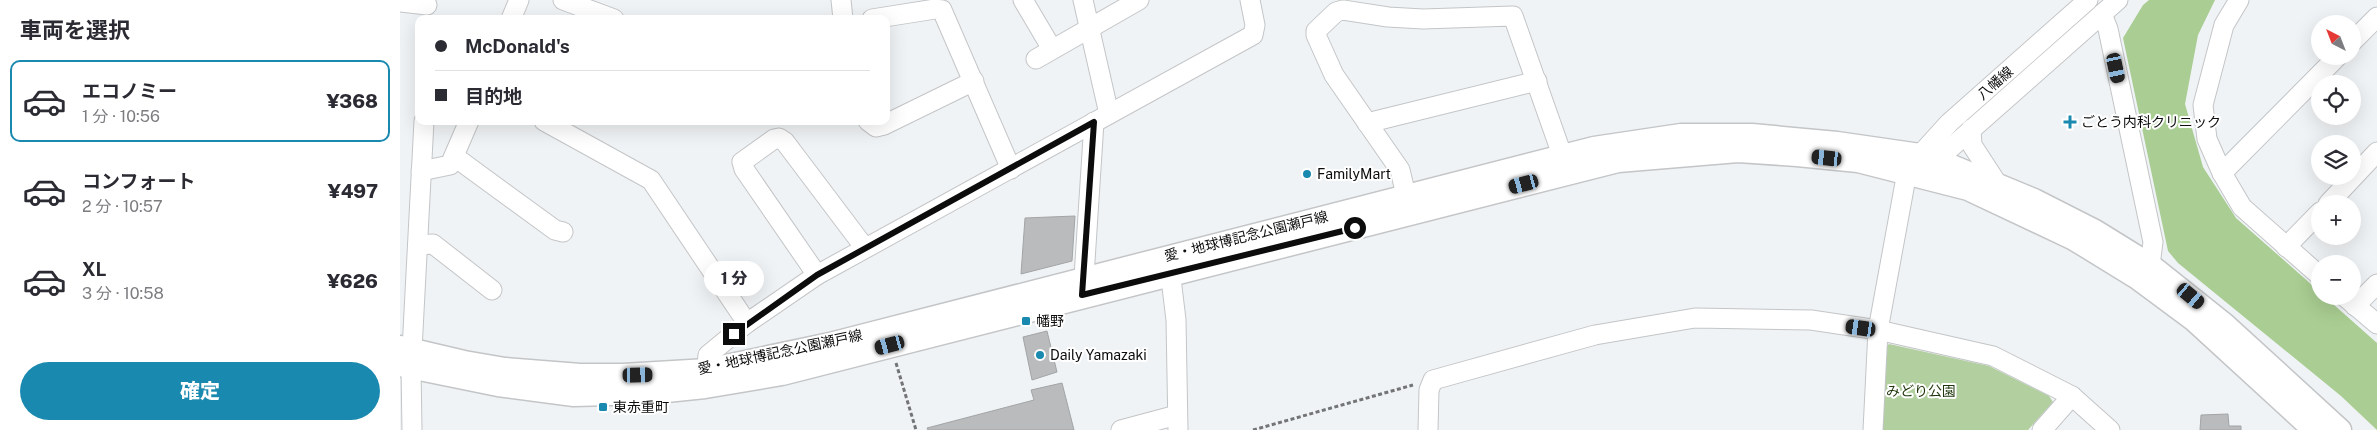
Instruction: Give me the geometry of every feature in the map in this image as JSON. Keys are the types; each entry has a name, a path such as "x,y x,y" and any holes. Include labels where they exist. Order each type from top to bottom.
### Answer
{"main road":[{"name":"愛・地球博記念公園瀬戸線","path":"706,378 830,344 1170,265 1566,164 1634,140 1681,135 1762,136 1837,143 1920,167 1998,185 2034,200 2095,231 2150,265 2224,324 2340,430"},
{"name":"愛・地球博記念公園瀬戸線","path":"1170,265 1406,196 1566,164"},
{"name":"愛・地球博記念公園瀬戸線","path":"1920,167 2074,239 2136,277 2194,320 2314,430"},
{"name":"愛・地球博記念公園瀬戸線","path":"406,358 580,375 652,375 706,378 782,374 890,345 1084,286"}],"street":[{"path":"513,15 519,0"},
{"path":"563,0 603,15"},
{"path":"841,0 843,15"},
{"path":"1023,0 1044,54 1139,0"},
{"path":"1083,0 1102,118 1084,286"},
{"path":"706,378 708,355 747,323 817,275 1254,35 1255,25 1250,0"},
{"name":"八幡線","path":"1920,167 1949,123 2088,0"},
{"name":"八幡線","path":"1920,167 1971,129 2118,0"},
{"path":"2239,0 2224,25 2203,104 2207,139 2222,173 2242,207 2311,269"},
{"path":"400,2 427,8"},
{"path":"882,15 902,7 942,10 974,81 1010,169"},
{"path":"1406,196 1400,170 1334,75 1316,35 1316,31 1336,12 1343,10 1388,17 1423,19 1513,16 1566,164"},
{"path":"2102,14 2108,29 2153,242 2150,265"},
{"path":"2361,33 2377,17"},
{"path":"2222,173 2329,65"},
{"path":"890,123 974,81"},
{"path":"1367,123 1537,82"},
{"path":"412,430 406,358 418,245 424,125"},
{"path":"421,171 445,168 450,165 468,125"},
{"path":"551,125 652,180 747,323"},
{"path":"1971,129 1972,145 1998,185"},
{"path":"817,275 744,169 742,162 774,139 779,138 785,142 865,248"},
{"path":"2336,195 2377,152"},
{"path":"455,157 555,230 564,232"},
{"path":"1873,430 1878,330 1920,167"},
{"path":"2286,248 2311,222"},
{"path":"418,245 434,244 492,290"},
{"path":"1121,430 1177,423 1176,320 1170,265"},
{"path":"2361,294 2377,284"},
{"path":"2355,305 2377,324"},
{"path":"1428,430 1429,390 1433,380 1595,335 1695,318 1811,320 1878,330 1993,356 2072,396 2110,430"},
{"path":"2042,430 2072,396"}],"path":[{"path":"890,345 916,430"},
{"path":"1253,430 1433,380"}],"green space":[{"path":"2149,0 2215,0 2198,35 2185,104 2203,167 2236,218 2311,284 2311,305 2334,305 2377,343 2377,430 2341,396 2178,263 2168,251 2123,38 2143,5"},
{"name":"みどり公園","path":"1889,344 1989,366 2049,396 2053,402 2028,430 1879,430 1885,348"}],"building":[{"path":"1075,216 1072,261 1021,274 1025,218"},
{"name":"Daily Yamazaki","path":"1047,331 1057,372 1032,380 1023,337"},
{"path":"1062,383 1074,430 928,430 927,428 1034,400 1031,390"},
{"path":"2228,414 2229,426 2241,426 2241,430 2200,430 2201,415"}],"place":[{"name":"ごとう内科クリニック","path":"2070,122"},
{"name":"FamilyMart","path":"1307,174"},
{"name":"幡野","path":"1026,321"},
{"name":"Daily Yamazaki","path":"1040,355"},
{"name":"東赤重町","path":"603,407"}],"route":[{"path":"734,334 817,275 1094,122 1085,278 1082,295 1355,228"}]}
